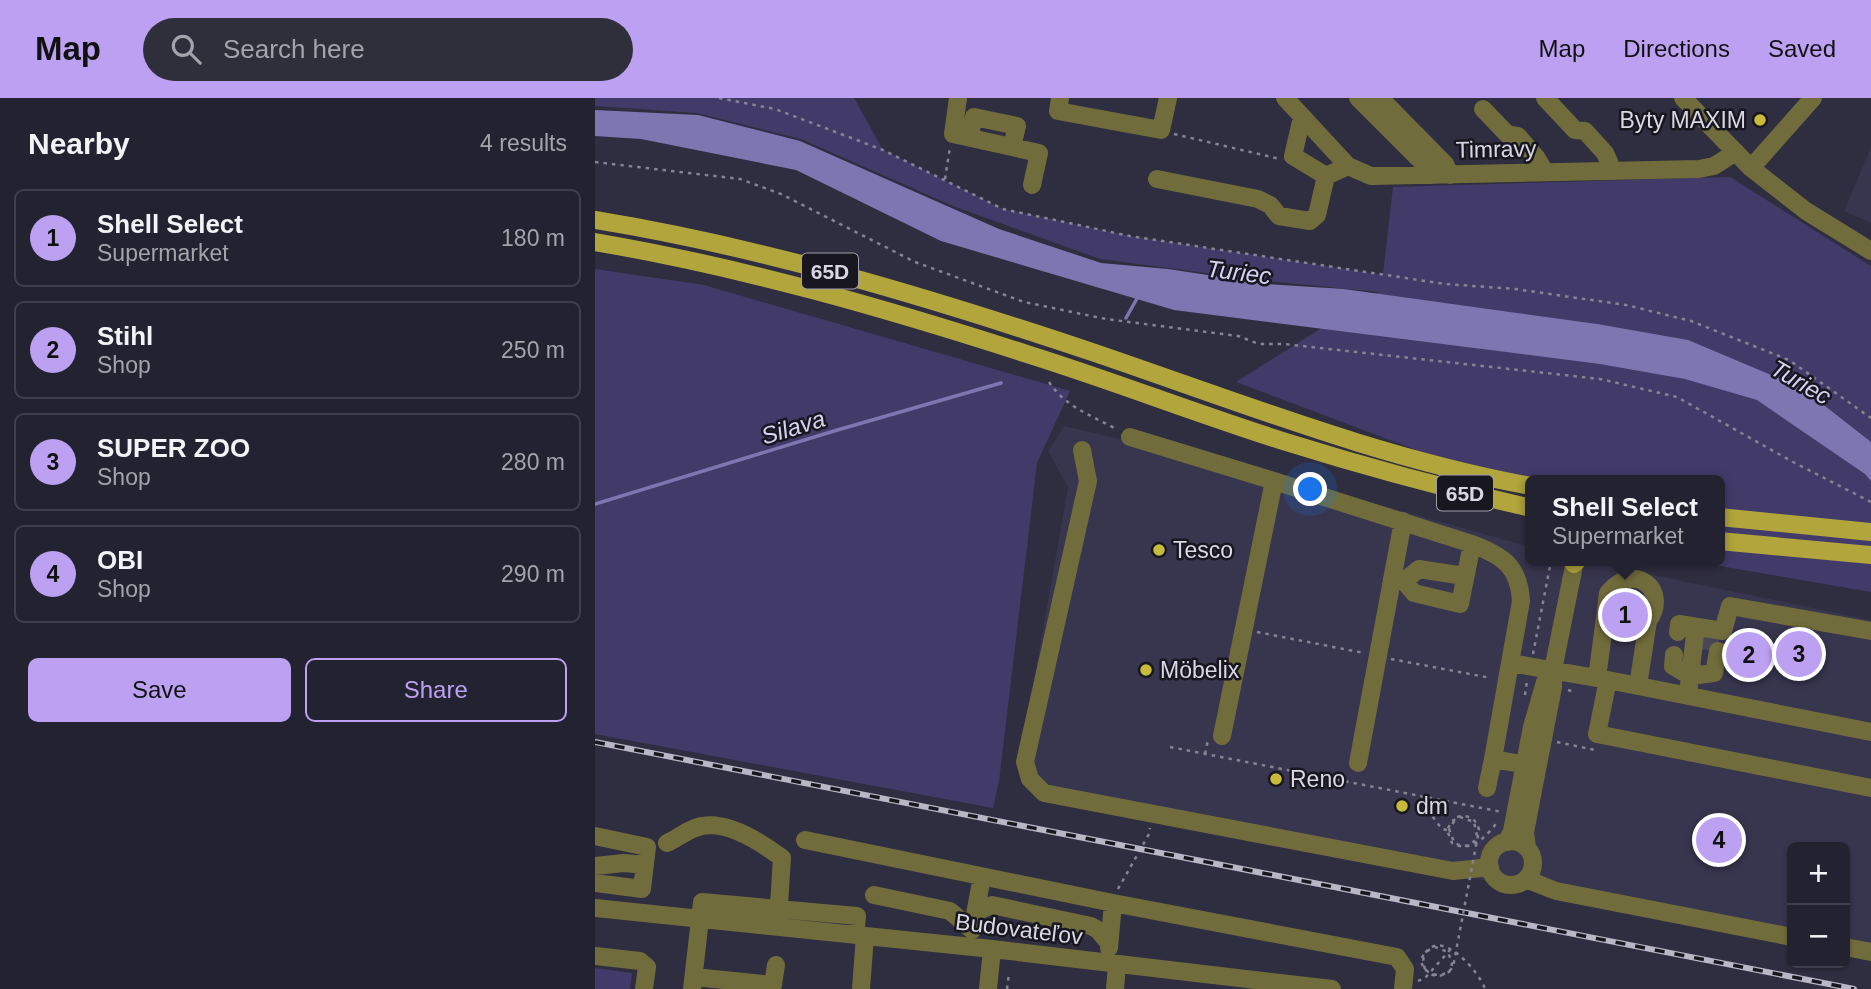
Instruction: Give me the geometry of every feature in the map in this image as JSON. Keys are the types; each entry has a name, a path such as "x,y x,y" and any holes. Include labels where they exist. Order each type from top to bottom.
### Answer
{"main road":[{"name":"65D","path":"595,220 739,248 843,274 958,308 1305,425 1474,475 1525,485"},
{"name":"65D","path":"595,242 738,271 839,298 1029,354 1284,441 1401,476 1525,507"},
{"path":"1725,518 1871,532"},
{"path":"1725,541 1865,555"}],"street":[{"path":"958,98 961,135 1039,153 1032,185"},
{"path":"1060,98 1058,111 1161,130 1168,98"},
{"path":"1285,98 1348,166 1327,176"},
{"path":"1358,98 1427,167 1431,175"},
{"path":"1380,98 1445,164 1450,175"},
{"path":"1545,98 1575,130 1585,131 1605,153 1613,171"},
{"path":"1683,98 1751,168 1805,211 1871,251"},
{"path":"1751,168 1813,98"},
{"path":"1483,109 1507,134 1518,136 1545,172"},
{"path":"1302,117 1293,156 1327,176"},
{"name":"Timravy","path":"1348,166 1371,176 1699,169 1714,166 1736,152"},
{"path":"1157,179 1258,199 1270,205 1279,216 1310,222 1317,215 1327,176"},
{"path":"1130,437 1472,544 1496,553 1509,565 1518,580 1521,601 1487,788"},
{"path":"1082,450 1088,481 1025,762 1030,779 1044,793 1453,871 1490,867"},
{"path":"1222,736 1274,481"},
{"path":"1357,763 1398,580 1403,521"},
{"path":"1398,580 1414,593 1460,604 1472,544"},
{"path":"1531,766 1525,832 1533,864 1526,879 1516,884 1505,884 1495,878 1490,867 1493,851 1507,842 1512,831 1531,766 1553,687 1553,670 1573,566"},
{"path":"1398,580 1419,569 1463,585"},
{"path":"1638,686 1648,621 1654,612 1654,597 1646,582 1631,578 1622,581 1608,593 1597,734 1865,787"},
{"path":"1687,696 1699,645 1730,606 1871,631"},
{"path":"1604,625 1648,621"},
{"path":"1511,663 1871,732"},
{"path":"1493,760 1531,766"},
{"path":"667,843 704,825 733,830 757,840 782,858 777,928"},
{"path":"595,836 647,847 642,888 595,883"},
{"path":"805,840 1397,957 1405,969 1404,987"},
{"path":"1507,842 1518,843 1527,848"},
{"path":"595,866 624,863 645,865"},
{"path":"973,929 982,877"},
{"path":"1526,879 1556,891 1787,936"},
{"path":"874,895 950,911 973,929"},
{"path":"776,965 772,987 693,983 702,902 857,916 861,989"},
{"path":"1113,903 1109,943 1115,989"},
{"path":"973,929 992,905 1091,926 1109,943"},
{"name":"Budovateľov","path":"595,908 860,936 973,929 992,949 1230,983 1331,989"},
{"path":"1850,948 1871,952"},
{"path":"988,989 992,949"},
{"path":"595,956 640,961 647,967 644,989"}],"path":[{"path":"719,98 787,114 883,149 1003,209 1130,236 1445,284 1515,289 1626,305 1678,318 1789,360 1871,418"},
{"path":"1161,130 1280,159 1293,156"},
{"path":"944,180 961,135"},
{"path":"595,162 740,179 781,194 915,262 1024,302 1106,319 1238,336 1259,344 1285,344 1600,379 1677,397 1871,502"},
{"path":"1049,382 1056,393 1069,404 1130,437"},
{"path":"1170,747 1502,813"},
{"path":"1437,800 1433,817 1442,829 1447,830"},
{"path":"1485,989 1468,962 1450,950 1445,947 1436,946 1431,947 1427,950 1425,954 1423,959 1428,973 1443,976 1451,970 1452,963 1448,952 1435,947 1430,949 1426,951 1422,960 1424,970 1431,977 1436,978 1447,975 1451,971 1453,967 1479,830 1475,821 1467,816 1457,817 1453,820 1449,829 1451,838 1463,846 1475,841 1478,831 1474,822 1456,818 1452,821 1447,830 1452,844 1462,847 1473,844 1488,834"},
{"path":"1113,903 1123,877 1146,839"},
{"path":"1404,987 1425,978 1450,950"},
{"path":"1007,989 1009,973"}],"shaded area":[{"path":"595,98 854,98 883,150 1003,209 1130,236 1383,275 1393,187 1730,177 1871,266 1871,592 1720,566 1725,566 1725,475 1525,475 1525,491 1236,382 1379,292 1267,281 1100,259 953,206 801,139 697,113 595,106"},
{"path":"595,110 698,115 800,141 999,229 1101,263 1168,269 1267,284 1344,289 1597,324 1688,340 1802,388 1871,442 1871,481 1865,474 1757,400 1685,379 1600,364 1174,310 941,241 796,170 641,139 595,136"},
{"path":"1871,147 1871,223 1844,211"},
{"path":"595,269 704,285 1070,391 1037,463 999,781 993,808 595,734"},
{"path":"1064,426 1267,473 1525,546 1525,566 1609,566 1871,620 1871,960 1850,955 1850,842 1787,842 1787,942 1525,888 1041,798 1020,761 1068,487 1048,451"},
{"path":"595,968 632,973 630,989 595,989"}],"waterway":[{"name":"Silava","path":"1126,318 1139,295"},
{"name":"Silava","path":"595,504 1001,383"}],"tunnel":[{"path":"1708,650 1710,638"}],"railway":[{"path":"595,742 1854,989"}],"place":[{"name":"Byty MAXIM","path":"1760,120"},
{"name":"Tesco","path":"1159,550"},
{"name":"Shell Select","path":"1625,615"},
{"name":"SUPER ZOO","path":"1799,654"},
{"name":"Stihl","path":"1749,655"},
{"name":"Möbelix","path":"1146,670"},
{"name":"Reno","path":"1276,779"},
{"name":"dm","path":"1402,806"},
{"name":"OBI","path":"1719,840"}],"water label":[{"name":"Turiec","path":"1239,272"},
{"name":"Turiec","path":"1801,382"}]}
